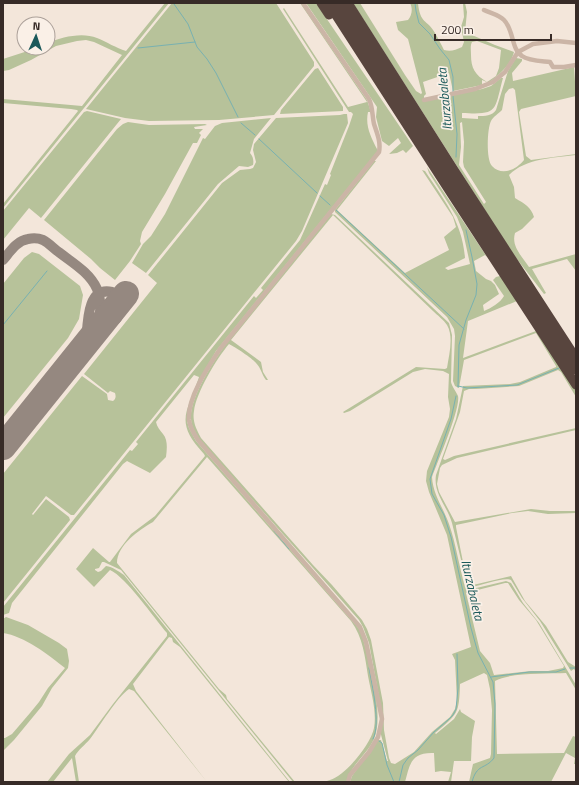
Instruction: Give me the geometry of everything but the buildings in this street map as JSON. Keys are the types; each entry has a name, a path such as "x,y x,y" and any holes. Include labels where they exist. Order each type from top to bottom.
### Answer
{"highway":[{"path":"321,3 332,19 349,34"},
{"path":"328,3 576,385"},
{"path":"338,3 576,370"},
{"path":"347,3 576,358"}],"street":[{"path":"303,3 369,99 373,110 374,122 380,143 379,152 220,349 193,398 189,414 189,422 193,433 198,440 360,627 366,642 382,719 378,738 350,775 348,782"},
{"path":"484,10 497,15 504,20 511,31 518,52 524,57 550,62 554,67 576,65"},
{"path":"424,100 476,89 493,82 505,72 518,52 533,44 557,41 576,44"}],"green space":[{"path":"165,3 169,3 3,208 3,204 78,111 71,109 3,103 3,99 82,106 122,55 94,42 86,40 56,46 56,40 66,37 85,35 97,38 126,51"},
{"path":"172,3 276,3 314,62 314,66 274,115 219,120 149,121 125,118 86,109"},
{"path":"300,3 367,100 371,112 368,112 367,122 377,152 216,351 201,377 187,421 196,441 361,631 377,701 377,728 374,739 355,765 347,782 324,782 336,777 350,766 363,750 372,735 374,728 375,722 372,695 361,640 351,621 207,457 153,522 141,529 125,544 118,556 117,563 219,689 226,695 227,699 295,782 293,782 121,570 102,562 99,568 95,570 98,572 101,571 106,566 113,568 124,575 290,782 180,647 173,642 172,638 169,637 133,684 136,691 207,782 134,691 129,689 119,698 90,739 75,756 79,782 76,782 72,758 53,782 47,782 69,754 90,735 167,636 167,633 140,598 117,574 110,570 94,587 76,569 93,548 110,562 131,534 155,516 205,456 194,443 186,424 188,408 199,377 194,375 156,422 166,439 166,457 150,473 127,461 123,464 12,603 9,613 3,615 3,607 130,450 132,451 138,444 136,442 254,296 256,298 263,290 261,288 300,240 325,184 327,185 353,114 349,112 283,9 284,8 348,107 367,102"},
{"path":"306,3 316,3 413,146 406,153 403,150 397,153 389,154 401,143 398,138 389,146 382,141 376,117 377,107"},
{"path":"353,3 360,3 405,75 416,91 421,94 422,93 408,39 398,30 396,22 408,20 412,12 410,3 418,3 420,15 432,29 444,50 449,51 462,47 464,42 461,27 464,17 463,3 465,3 467,12 465,32 514,52 510,61 501,73 489,83 482,80 482,85 453,91 449,73 423,82 426,94 424,96 424,101 482,89 491,86 503,78 498,98 493,109 489,112 483,113 462,113 462,118 478,119 478,116 488,115 496,110 508,71 516,58 522,59 522,61 512,73 513,81 574,67 576,96 521,109 519,112 526,156 531,160 576,154 576,155 549,158 532,162 523,165 509,175 514,187 515,198 529,208 534,217 522,229 515,233 515,243 520,255 529,267 576,254 576,271 567,259 532,269 546,293 544,294 513,254","holes":["477,41 501,50 499,68 496,76 487,82 479,77 474,71 471,60 471,45 472,42","513,88 515,90 524,160 513,169 500,171 490,163 488,151 489,131 492,120 502,110 505,94 509,89","462,122 464,142 464,167 486,202 484,204 459,165 461,147 460,123"]},
{"path":"16,55 16,56 38,56 9,70 3,71 3,59"},
{"path":"318,68 343,107 343,111 280,114 281,110 315,69"},
{"path":"87,111 121,119 41,218 29,208 3,240 3,211 84,112"},
{"path":"347,114 348,123 302,231 296,241 74,515 71,515 46,496 32,514 33,515 46,499 69,517 70,520 3,603 3,474 82,376 107,394 108,400 113,401 115,399 115,393 110,391 108,393 84,374 157,283 148,275 222,183 240,170 253,168 256,162 253,150 254,144 276,118"},
{"path":"271,118 254,139 250,153 253,159 253,165 248,167 239,166 218,184 146,273 132,263 143,244 151,236 165,214 203,138 205,139 215,126 222,123"},
{"path":"128,122 149,125 207,125 194,127 195,129 203,129 199,133 201,135 197,143 193,143 142,232 140,241 141,244 115,280 44,220 117,129"},
{"path":"374,161 376,161 337,210 405,273 449,250 444,237 456,227 453,217 422,170 425,171 451,212 460,233 463,245 465,258 445,268 448,270 470,264 463,232 457,217 429,173 427,167 487,257 485,255 474,261 476,271 495,285 499,294 483,305 484,311 498,303 504,296 493,280 496,277 500,276 517,301 468,321 463,358 536,331 576,391 576,397 561,372 558,370 519,386 469,389 464,391 460,412 443,459 445,460 454,456 576,428 576,430 457,458 442,465 437,484 439,492 455,522 531,509 576,511 576,513 548,514 528,511 512,513 456,525 456,527 467,582 470,585 473,585 511,576 525,601 546,626 568,662 576,667 576,672 574,669 571,671 540,621 522,598 511,580 498,580 469,587 467,584 452,523 438,494 436,482 436,475 456,419 463,386 510,384 520,382 556,366 536,333 464,360 459,388 455,386 453,381 455,336 454,329 447,317 335,212 335,210"},
{"path":"331,214 335,215 449,323 452,335 451,382 458,396 458,402 456,412 432,477 434,490 447,518 465,587 472,589 506,581 511,583 523,603 539,623 576,685 576,690 566,673 510,676 495,681 497,754 564,753 573,736 576,737 576,764 574,764 575,758 566,753 551,782 469,782 473,764 490,758 491,754 492,710 487,675 484,673 460,684 459,702 456,713 435,733 436,734 454,719 460,709 461,712 475,721 472,737 471,761 454,761 451,782 448,782 451,772 435,772 434,753 426,753 416,757 413,760 408,770 405,782 350,782 352,776 378,740 381,740 388,761 380,731 382,713 369,643 359,620 197,437 192,425 191,416 196,395 225,345","holes":["333,215 444,321 450,335 447,368 416,367 343,412 350,411 413,372 425,369 443,371 449,374 449,417 427,471 426,481 447,535 471,647 452,654 455,660 457,701 455,709 450,717 432,732 414,752 395,764 391,763 389,758 384,730 383,703 371,640 362,620 201,438 195,426 194,419 194,411 203,386 213,367 229,344 254,361 259,367 263,376 266,380 268,380 263,372 261,362 231,340","508,583 519,600 536,620 564,666 563,668 548,671 531,671 494,675 490,663 480,651 466,593"]},
{"path":"32,252 39,254 80,286 83,295 79,319 68,338 3,418 3,284 24,258"},
{"path":"6,617 28,625 59,643 67,649 69,661 68,668 52,688 42,706 3,751 3,738 12,734 65,668 28,642 3,633 3,619"}],"waterway":[{"name":"Iturzabaleta","path":"415,3 419,23 430,34 449,60 453,77 453,92"},
{"path":"174,4 188,24 197,47 216,73 238,117"},
{"path":"138,48 195,42"},
{"name":"Iturzabaleta","path":"453,96 457,134 456,157"},
{"path":"241,123 255,135"},
{"path":"259,139 317,193"},
{"path":"320,196 330,205"},
{"path":"336,210 464,329"},
{"name":"Iturzabaleta","path":"458,387 459,345 466,320 476,295 477,284 466,230"},
{"path":"3,325 47,271"},
{"path":"458,386 467,388 517,385 559,368"},
{"name":"Iturzabaleta","path":"456,396 451,419 430,479 432,494 444,515 451,537 478,653 493,682 495,704 494,758 491,762 476,772 472,782"},
{"path":"274,531 289,549"},
{"path":"399,782 403,765 408,758 453,715 456,709 458,688 457,654"},
{"path":"369,668 376,714 373,739"},
{"path":"570,668 576,668"},
{"path":"491,677 529,672 556,672 565,669"},
{"path":"379,741 382,743 387,765 394,782"}],"taxiway":[{"path":"3,260 20,242 36,238 45,241 76,265 86,273 94,283 99,294 100,311 95,333"},
{"path":"77,355 117,318 124,305 116,294 112,292 103,292 97,295 92,302 88,319 86,344"}],"runway":[{"path":"3,447 126,294"}]}
